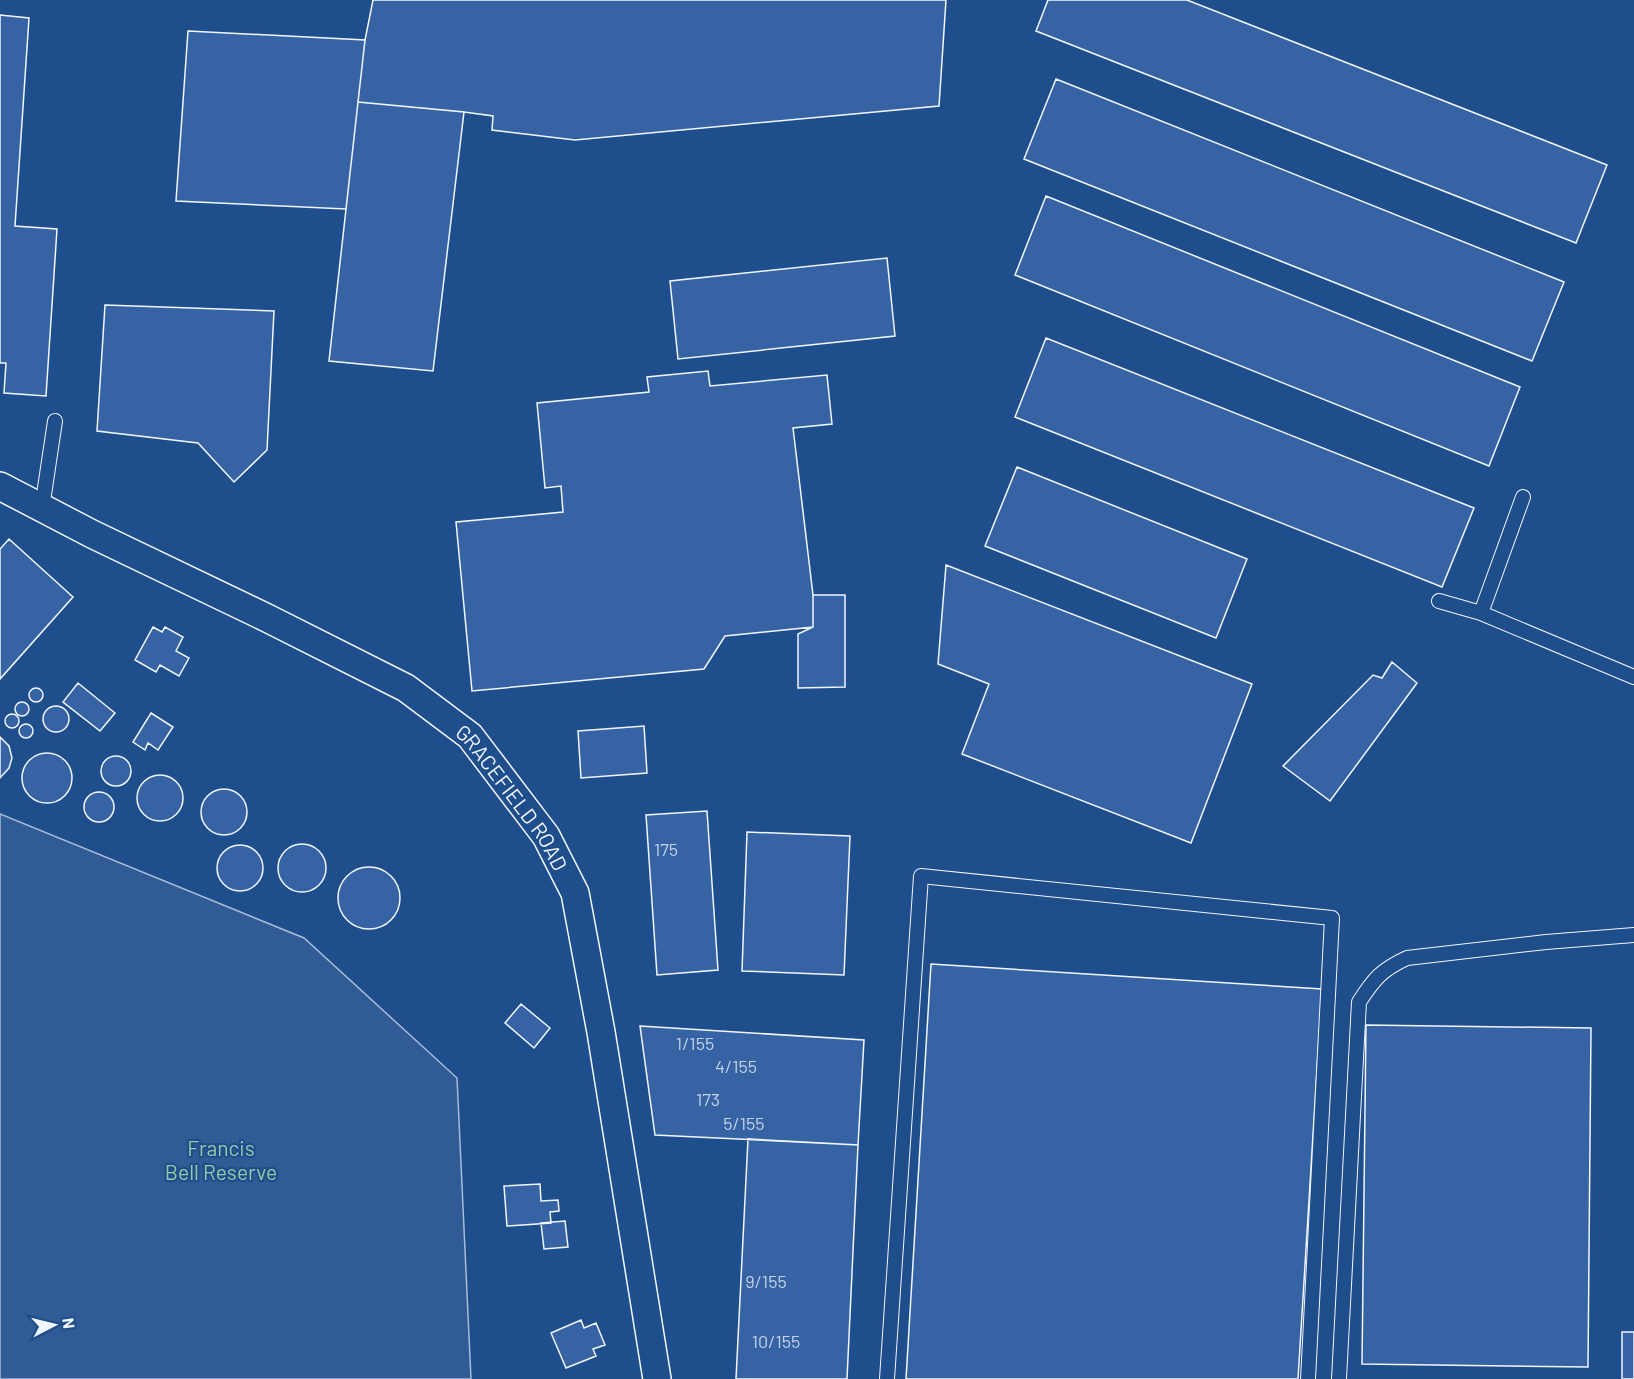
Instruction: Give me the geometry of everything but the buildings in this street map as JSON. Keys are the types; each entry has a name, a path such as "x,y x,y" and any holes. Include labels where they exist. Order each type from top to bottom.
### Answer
{"street":[{"name":"GRACEFIELD ROAD","path":"0,486 406,688 470,736 546,836 575,892 601,1032 657,1379"}],"lane":[{"path":"42,508 55,421"},
{"path":"1481,613 1523,497"},
{"path":"1439,601 1481,613 1634,677"},
{"path":"887,1379 921,876 1332,918 1308,1379"},
{"path":"1339,1379 1359,1002 1371,983 1391,966 1407,958 1546,942 1634,935"}],"shaded area":[{"name":"Francis Bell Reserve","path":"0,814 304,938 457,1078 471,1379 0,1379"}]}
